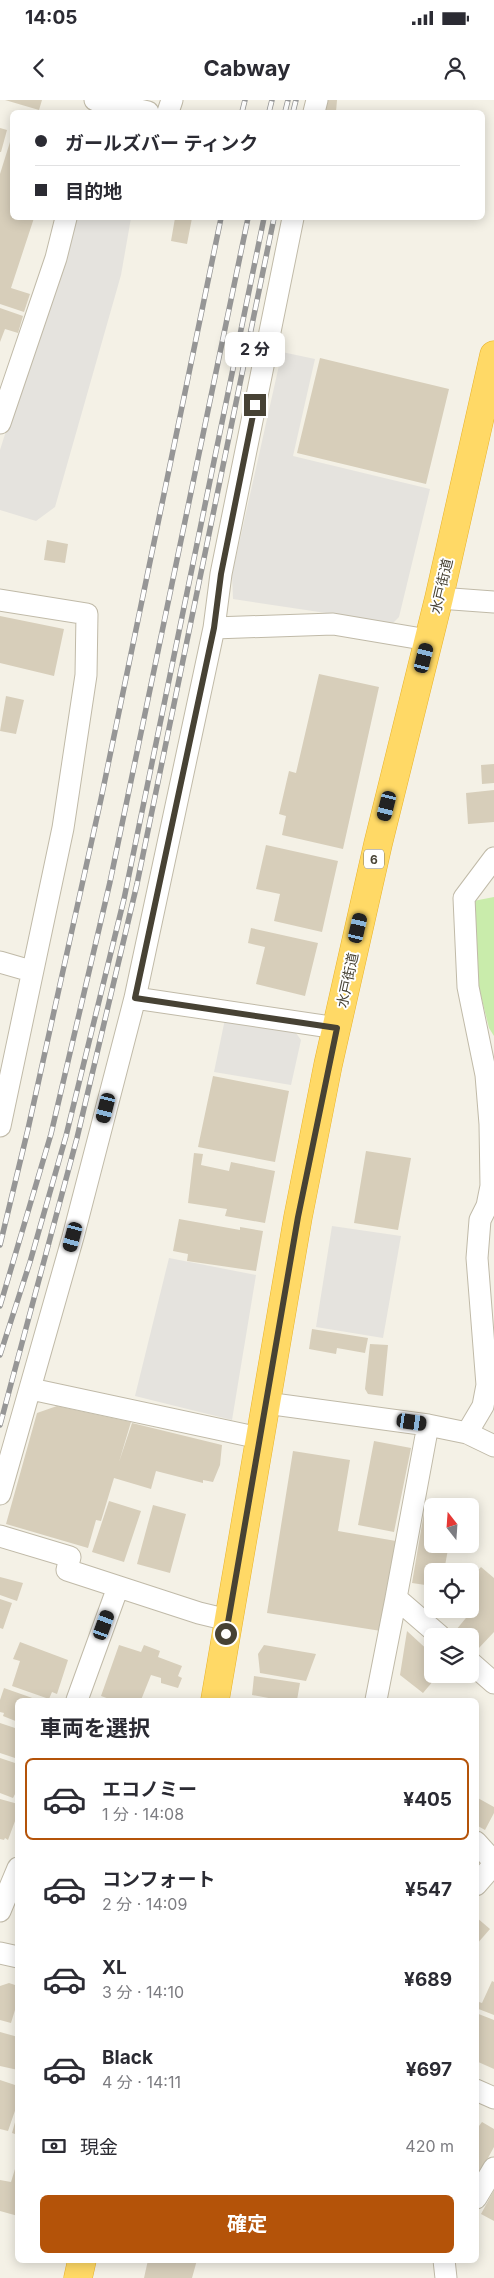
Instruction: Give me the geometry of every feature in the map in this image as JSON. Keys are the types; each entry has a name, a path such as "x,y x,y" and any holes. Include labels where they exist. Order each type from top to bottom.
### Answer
{"highway":[{"name":"水戸街道","path":"215,1698 298,1217 337,1028 378,844 428,640 486,425 494,355"},
{"path":"78,2278 81,2263"}],"street":[{"path":"95,100 139,110"},
{"path":"0,423 56,258 66,220"},
{"path":"0,1494 73,1237 135,998 214,628 221,574 293,220"},
{"path":"439,598 494,602"},
{"path":"0,600 87,614 86,675 63,828 31,971 0,1126"},
{"path":"214,628 333,624 428,640"},
{"path":"467,1433 483,1406 487,1385 477,1258 480,1220 487,1206 491,1186 490,1124 486,1075 468,987 464,898 494,858"},
{"path":"0,962 31,971"},
{"path":"135,998 337,1028"},
{"path":"31,1388 260,1438"},
{"path":"266,1403 428,1425 467,1433 494,1446"},
{"path":"376,1698 428,1425"},
{"path":"0,1536 70,1557 67,1570 228,1620"},
{"path":"78,1698 118,1587"},
{"path":"396,1598 431,1628"},
{"path":"479,1670 494,1683"},
{"path":"479,1846 494,1863 479,1881"},
{"path":"0,1911 15,1875"},
{"path":"0,1953 15,1956"},
{"path":"479,2091 494,2098"},
{"path":"479,2193 494,2168"},
{"path":"444,2263 446,2278"}],"green space":[{"path":"494,897 494,1036 489,1028 458,904"}],"shaded area":[{"path":"72,220 131,220 121,275 55,507 36,521 0,510 0,450"},
{"path":"282,352 315,359 293,456 430,489 399,617 393,623 233,599 232,575"},
{"path":"225,1019 296,1033 301,1040 291,1085 214,1072"},
{"path":"332,1226 401,1236 383,1338 316,1327"},
{"path":"169,1258 256,1275 232,1420 135,1396"}],"building":[{"path":"5,100 42,100 39,110"},
{"path":"326,100 337,100 336,110 324,110"},
{"path":"0,128 7,130 1,152 0,152"},
{"path":"10,142 10,220 33,220 11,288 30,294 24,312 0,304 0,174"},
{"path":"175,220 192,220 187,244 171,241"},
{"path":"0,308 23,316 18,333 5,329 0,342"},
{"path":"320,358 449,389 426,484 297,453"},
{"path":"47,540 68,544 65,563 44,560"},
{"path":"0,616 64,629 54,676 0,663"},
{"path":"319,674 379,687 343,849 282,835 286,816 279,814 289,771 296,773"},
{"path":"6,696 24,700 16,734 0,731"},
{"path":"494,764 494,783 482,784 481,765"},
{"path":"494,790 494,822 468,824 466,793"},
{"path":"266,845 338,861 322,932 274,921 280,894 256,889"},
{"path":"251,928 318,943 305,996 256,984 265,947 248,943"},
{"path":"213,1076 289,1091 275,1162 198,1147"},
{"path":"366,1151 411,1158 398,1230 354,1223"},
{"path":"194,1153 203,1154 201,1165 229,1171 231,1162 275,1171 265,1223 225,1216 227,1209 188,1203"},
{"path":"179,1219 240,1230 240,1227 263,1231 256,1271 187,1261 188,1254 173,1251"},
{"path":"312,1329 368,1338 365,1353 337,1348 336,1354 309,1349"},
{"path":"370,1344 388,1345 383,1396 368,1394 365,1389"},
{"path":"57,1406 131,1422 119,1462 132,1423 222,1445 220,1465 213,1482 203,1480 203,1483 156,1471 151,1489 114,1478 101,1521 96,1520 88,1548 6,1524 37,1413"},
{"path":"374,1441 411,1448 394,1532 358,1525"},
{"path":"293,1451 350,1460 338,1531 396,1541 381,1631 267,1613"},
{"path":"109,1501 141,1511 124,1562 92,1552"},
{"path":"153,1505 186,1514 170,1573 137,1564"},
{"path":"424,1513 424,1553 447,1553 445,1563 424,1563 424,1585 412,1583"},
{"path":"481,1567 494,1578 494,1632 479,1648 479,1628 458,1628 466,1618 479,1618 479,1569"},
{"path":"0,1577 23,1583 17,1601 0,1595"},
{"path":"0,1599 12,1603 3,1629 0,1628"},
{"path":"407,1631 424,1647 424,1683 431,1683 423,1693 400,1675"},
{"path":"20,1642 68,1660 57,1694 52,1692 49,1698 46,1698 12,1686 20,1661 13,1659"},
{"path":"119,1645 141,1652 144,1645 160,1651 158,1657 182,1666 178,1676 182,1678 178,1688 161,1683 161,1678 151,1675 142,1698 106,1698 101,1696"},
{"path":"264,1645 316,1654 306,1681 260,1673 258,1654"},
{"path":"254,1676 300,1683 297,1698 268,1698 252,1695"},
{"path":"4,1688 32,1698 15,1698 15,1721 3,1716 4,1713 0,1712 0,1700"},
{"path":"0,1723 15,1728 15,1758 0,1753"},
{"path":"0,1758 15,1763 15,1794 13,1798 0,1793"},
{"path":"0,1799 15,1803 15,1821 8,1840 5,1838 4,1840 0,1839"},
{"path":"479,1799 494,1807 494,1813 485,1830 479,1827"},
{"path":"479,1920 490,1929 479,1942"},
{"path":"492,1981 494,1982 494,2015 479,2009 479,2002 482,2003"},
{"path":"9,1983 15,1985 15,2010 11,2023 0,2020 0,1986"},
{"path":"479,2014 494,2020 494,2069 479,2062"},
{"path":"0,2032 15,2036 15,2069 0,2066"},
{"path":"0,2080 15,2085 15,2111 8,2131 0,2129"},
{"path":"15,2122 15,2134 12,2133"},
{"path":"482,2122 494,2129 494,2147 479,2174 479,2126"},
{"path":"15,2169 15,2215 0,2211 0,2180 11,2182"},
{"path":"494,2190 494,2221 481,2214"},
{"path":"147,2263 196,2263 192,2278 144,2278"}],"railway":[{"path":"242,110 245,100"},
{"path":"270,110 272,100"},
{"path":"286,110 288,100"},
{"path":"294,110 296,100"},
{"path":"0,1245 28,1129 101,799 221,220"},
{"path":"0,1306 51,1134 110,882 248,220"},
{"path":"0,1355 30,1262 66,1136 124,899 264,220"},
{"path":"0,1425 77,1138 137,884 274,220"}],"route":[{"path":"226,1634 298,1217 337,1028 135,998 214,628 221,574 255,405"}]}
